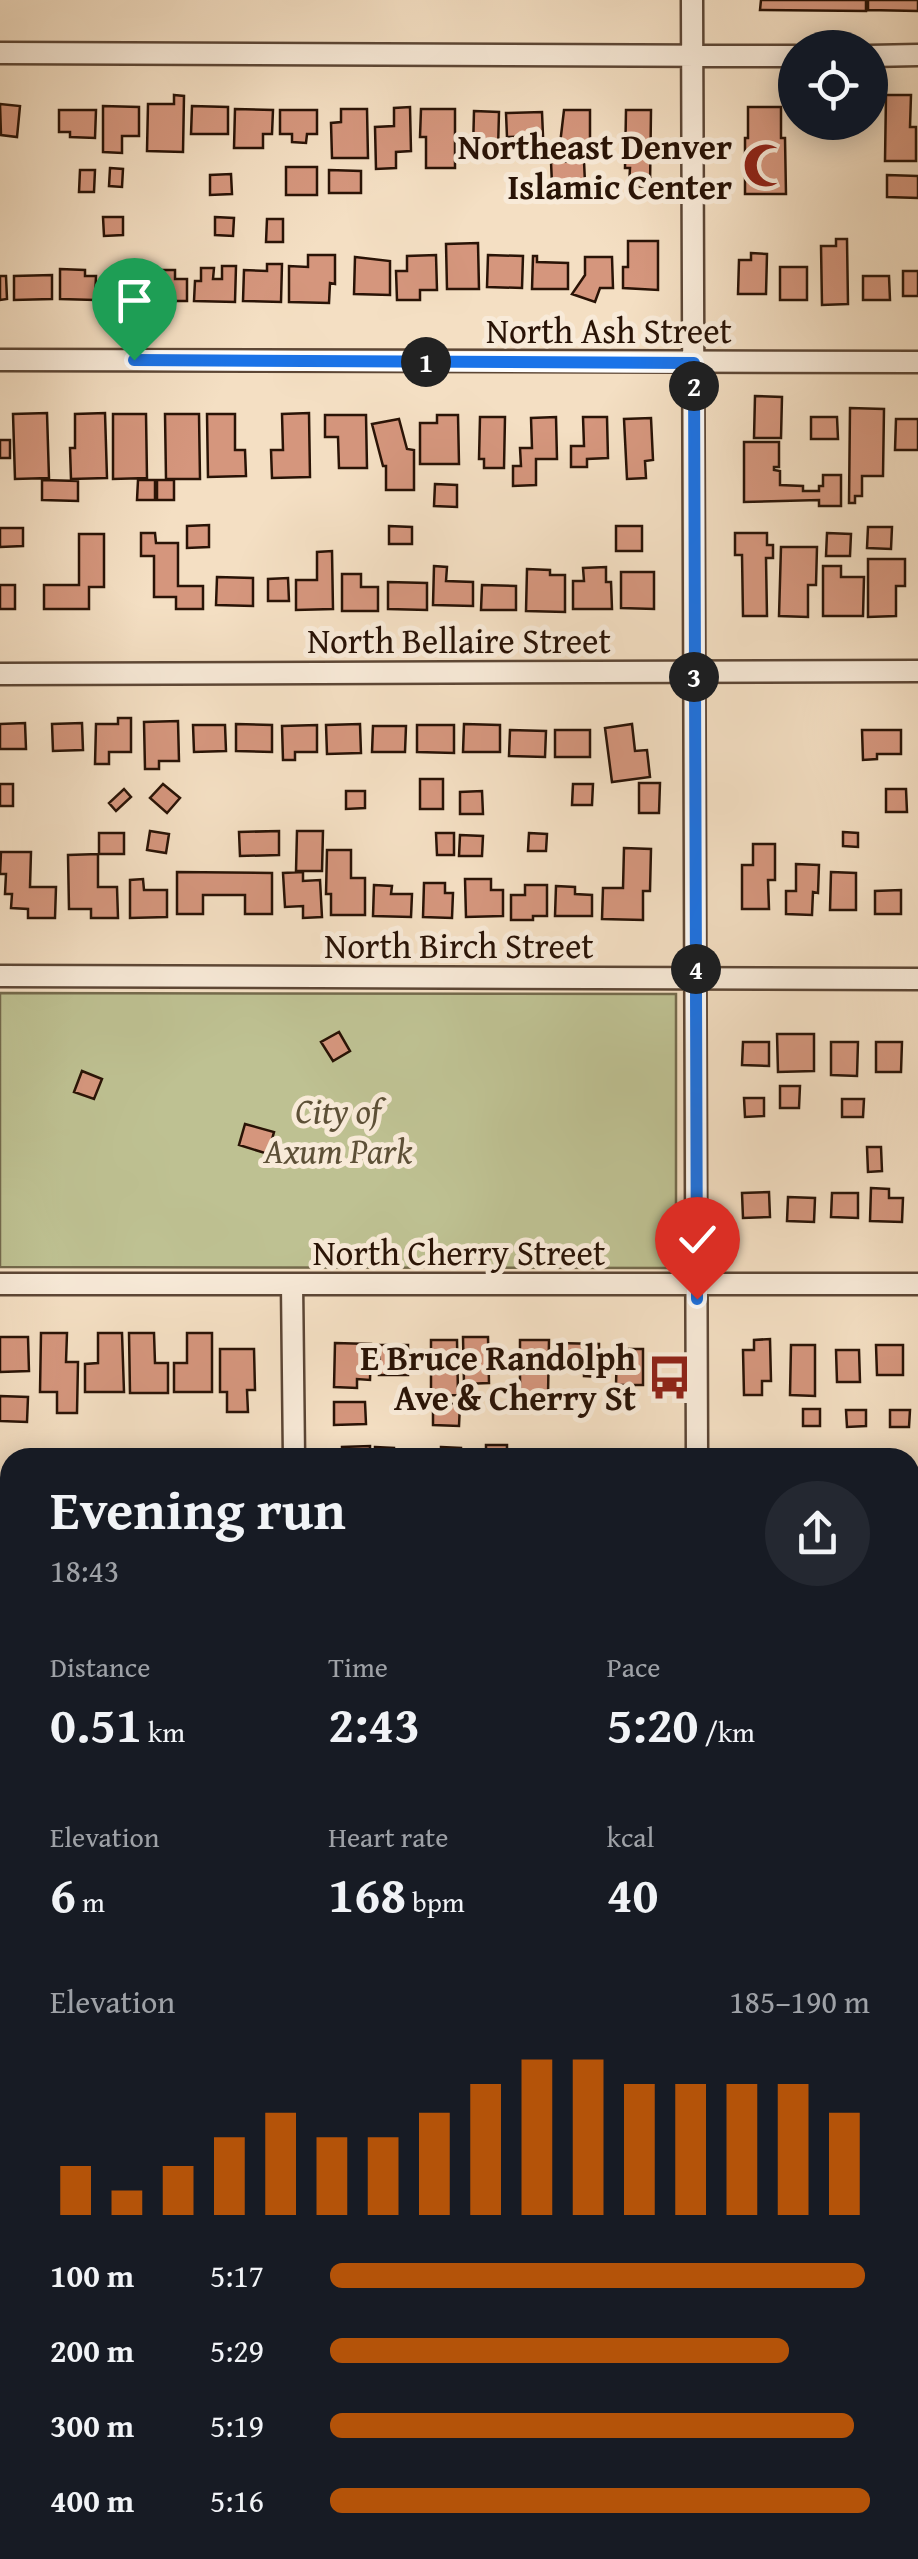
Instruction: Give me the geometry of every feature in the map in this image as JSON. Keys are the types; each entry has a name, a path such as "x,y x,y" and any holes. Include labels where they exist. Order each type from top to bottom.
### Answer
{"street":[{"path":"692,0 697,1448"},
{"path":"0,53 778,56"},
{"path":"888,56 918,56"},
{"name":"North Ash Street","path":"0,360 918,362"},
{"name":"North Bellaire Street","path":"0,674 918,672"},
{"name":"North Birch Street","path":"0,976 918,979"},
{"name":"North Cherry Street","path":"0,1284 918,1284"},
{"path":"292,1284 294,1448"}],"green space":[{"name":"City of Axum Park","path":"0,993 676,994 676,1268 0,1267"}],"building":[{"path":"761,0 866,0 866,11 760,10"},
{"path":"868,0 918,0 918,11 868,10"},
{"path":"174,95 184,96 183,152 147,151 148,104 174,104"},
{"path":"888,95 911,95 910,127 916,127 916,161 885,161"},
{"path":"0,104 20,106 17,137 1,135"},
{"path":"103,106 139,107 139,136 122,136 122,153 103,152"},
{"path":"192,106 228,107 228,134 191,134"},
{"path":"410,107 411,151 396,152 396,168 376,169 375,127 394,126 394,108"},
{"name":"Northeast Denver Islamic Center","path":"748,107 778,107 778,140 785,140 786,194 745,194"},
{"path":"235,109 273,110 272,134 263,134 263,148 234,148"},
{"path":"341,109 367,109 368,158 332,158 331,123 341,122"},
{"path":"421,109 455,109 455,168 426,168 426,137 420,137"},
{"path":"59,110 96,110 95,138 70,137 70,132 59,132"},
{"path":"280,110 317,110 317,134 307,134 306,143 292,142 292,134 280,134"},
{"path":"564,110 590,110 590,144 560,144"},
{"path":"626,110 651,110 650,187 629,186 630,168 625,168"},
{"path":"474,111 499,112 498,150 473,150"},
{"path":"542,112 543,136 507,137 506,113"},
{"path":"584,161 585,183 552,184 551,162"},
{"path":"286,167 317,167 317,195 286,195"},
{"path":"110,168 123,169 122,187 109,186"},
{"path":"80,170 95,170 94,192 79,192"},
{"path":"329,170 361,171 361,193 329,193"},
{"path":"231,174 232,194 210,195 210,175"},
{"path":"887,175 918,176 918,198 887,197"},
{"path":"103,217 123,217 123,235 104,236"},
{"path":"215,217 234,218 233,236 215,235"},
{"path":"267,219 283,219 283,242 266,242"},
{"path":"836,239 847,239 848,304 822,305 821,246 836,246"},
{"path":"628,241 658,241 658,290 623,288"},
{"path":"478,243 479,289 447,289 446,244"},
{"path":"751,253 767,254 766,294 738,294 739,260 751,260"},
{"path":"308,255 335,255 335,284 330,283 329,303 289,302 289,266 308,267"},
{"path":"436,255 437,290 420,290 420,300 397,300 396,271 407,271 407,256"},
{"path":"488,255 523,256 522,288 487,287"},
{"path":"533,256 537,256 537,262 568,263 568,289 532,289"},
{"path":"355,257 390,261 390,295 354,294"},
{"path":"585,257 612,257 613,288 600,288 595,302 572,294 585,275"},
{"path":"267,264 282,264 281,302 243,301 244,270 267,271"},
{"path":"222,266 236,266 235,302 194,301 195,281 201,281 201,268 214,268 213,279 222,279"},
{"path":"780,267 807,267 807,300 780,300"},
{"path":"60,269 85,270 85,276 96,276 95,300 60,299"},
{"path":"151,270 175,270 175,279 187,279 187,301 150,301"},
{"path":"903,271 918,271 918,296 903,296"},
{"path":"52,275 52,299 14,300 14,276"},
{"path":"0,276 6,276 7,299 0,300"},
{"path":"863,276 889,276 890,300 863,300"},
{"path":"140,277 140,299 103,300 103,278"},
{"path":"755,396 782,397 781,438 754,438"},
{"path":"850,408 884,409 883,476 862,476 862,496 855,496 855,503 849,503"},
{"path":"47,413 49,478 15,479 13,414"},
{"path":"105,413 107,478 71,479 75,414"},
{"path":"309,413 310,477 272,478 271,450 283,450 282,414"},
{"path":"113,414 146,414 147,478 113,479"},
{"path":"165,414 199,414 200,479 166,479"},
{"path":"207,414 235,414 235,450 245,450 246,476 208,477"},
{"path":"325,415 366,415 367,468 339,468 338,437 325,437"},
{"path":"437,415 458,415 459,464 420,464 420,423 437,423"},
{"path":"480,417 505,417 504,468 484,468 484,459 479,459"},
{"path":"556,417 557,459 536,459 536,485 513,486 513,466 521,466 520,448 532,448 531,418"},
{"path":"583,417 607,417 608,458 587,459 587,467 571,467 571,446 584,446"},
{"path":"811,417 837,417 838,439 811,439"},
{"path":"651,418 653,460 645,461 646,478 627,479 624,419"},
{"path":"399,419 407,449 414,450 414,490 386,490 386,466 372,424"},
{"path":"896,419 918,419 918,450 895,450"},
{"path":"0,440 10,440 10,458 0,458"},
{"path":"744,442 779,442 779,467 774,470 780,471 780,485 819,491 823,475 841,475 841,506 819,506 819,500 744,502"},
{"path":"42,480 78,481 78,501 42,500"},
{"path":"138,480 155,480 155,500 137,500"},
{"path":"157,480 174,480 174,500 157,500"},
{"path":"435,484 457,485 457,507 434,506"},
{"path":"209,525 209,547 187,548 187,526"},
{"path":"389,526 412,527 412,544 389,544"},
{"path":"616,526 642,526 642,551 616,551"},
{"path":"868,527 892,527 891,549 867,548"},
{"path":"0,528 23,528 23,546 0,547"},
{"path":"141,533 155,533 156,543 178,543 178,586 203,586 203,609 176,609 176,597 154,597 154,556 141,556"},
{"path":"735,533 767,533 767,545 773,545 773,558 766,558 767,616 743,616 742,555 735,555"},
{"path":"827,533 851,534 850,556 826,556"},
{"path":"79,534 104,534 104,587 89,587 89,609 44,609 44,585 79,585"},
{"path":"781,547 817,547 816,585 808,585 808,617 779,616"},
{"path":"332,551 333,609 296,610 296,580 317,580 317,552"},
{"path":"868,559 905,559 905,586 896,586 896,616 868,617"},
{"path":"434,566 447,567 446,581 473,582 473,606 433,605"},
{"path":"823,566 841,566 841,577 864,577 863,616 823,616"},
{"path":"606,567 612,609 573,609 573,581 584,581 583,568"},
{"path":"527,569 565,575 565,612 526,611"},
{"path":"621,572 654,572 654,609 621,608"},
{"path":"342,574 361,574 361,587 378,587 378,611 342,611"},
{"path":"217,577 253,578 253,606 216,605"},
{"path":"288,578 289,601 268,601 268,579"},
{"path":"388,582 427,583 427,610 388,609"},
{"path":"0,585 15,585 15,609 0,609"},
{"path":"482,585 516,586 516,610 481,610"},
{"path":"118,718 131,718 131,752 109,752 109,764 95,764 96,724 118,724"},
{"path":"178,721 179,761 159,761 159,769 145,769 144,722"},
{"path":"25,723 26,749 0,749 0,724"},
{"path":"82,723 83,750 53,751 52,724"},
{"path":"236,724 272,725 272,752 236,751"},
{"path":"360,724 361,753 327,754 326,725"},
{"path":"464,724 500,725 500,752 463,752"},
{"path":"632,724 635,751 647,750 650,777 612,782 605,728"},
{"path":"193,725 225,725 226,751 194,752"},
{"path":"317,725 317,752 295,752 295,760 283,760 282,726"},
{"path":"417,725 454,725 454,753 417,752"},
{"path":"373,726 406,726 405,752 372,752"},
{"path":"510,730 546,731 545,757 509,756"},
{"path":"555,730 590,730 590,757 555,757"},
{"path":"862,730 901,730 901,754 877,754 877,759 863,760"},
{"path":"420,779 443,779 443,809 420,809"},
{"path":"639,783 660,783 659,813 639,813"},
{"path":"0,784 13,784 13,806 0,806"},
{"path":"163,784 180,798 167,813 150,798"},
{"path":"573,784 593,784 592,805 572,805"},
{"path":"124,789 131,797 116,811 109,803"},
{"path":"886,789 906,789 907,812 886,812"},
{"path":"346,791 365,791 365,808 346,809"},
{"path":"482,791 483,814 460,814 460,792"},
{"path":"150,831 169,834 166,853 147,850"},
{"path":"279,831 279,855 240,856 239,832"},
{"path":"297,831 323,831 322,871 296,871"},
{"path":"843,832 858,833 858,847 843,846"},
{"path":"99,833 124,833 124,854 99,854"},
{"path":"436,833 454,833 454,855 437,855"},
{"path":"529,833 547,834 546,851 528,851"},
{"path":"460,835 483,836 482,856 459,856"},
{"path":"753,844 775,844 775,880 768,880 769,909 742,909 742,865 753,865"},
{"path":"624,848 651,849 650,891 643,891 643,920 602,919 603,888 623,888"},
{"path":"327,850 351,850 351,878 365,878 365,915 331,915 331,894 326,894"},
{"path":"1,852 31,852 30,887 56,887 55,918 28,918 28,909 11,908 12,894 5,894 6,874 0,874"},
{"path":"98,854 98,887 117,887 118,918 91,918 91,909 69,909 68,855"},
{"path":"796,864 819,865 812,915 786,914 786,891 796,891"},
{"path":"177,872 272,873 272,914 245,914 245,895 203,895 203,914 177,914"},
{"path":"303,872 303,881 320,880 322,917 303,918 303,906 285,907 283,873"},
{"path":"831,872 856,873 856,910 830,910"},
{"path":"143,879 144,890 167,890 167,917 130,918 130,880"},
{"path":"465,879 491,879 491,890 503,890 503,916 466,917"},
{"path":"424,883 445,883 445,893 453,893 452,918 423,917"},
{"path":"374,885 392,886 391,894 412,894 411,917 373,916"},
{"path":"525,885 547,885 547,916 511,920 511,895 525,895"},
{"path":"556,886 575,887 575,894 592,895 592,916 555,916"},
{"path":"901,890 901,914 875,914 875,891"},
{"path":"339,1032 350,1051 333,1061 321,1042"},
{"path":"777,1034 814,1034 814,1071 778,1072"},
{"path":"743,1042 769,1042 769,1066 742,1065"},
{"path":"831,1042 858,1042 857,1076 831,1075"},
{"path":"876,1042 902,1042 901,1072 876,1072"},
{"path":"82,1071 102,1079 94,1099 74,1092"},
{"path":"780,1086 800,1086 799,1108 780,1108"},
{"path":"744,1098 764,1098 764,1116 745,1117"},
{"path":"842,1099 864,1099 863,1117 842,1117"},
{"path":"245,1124 274,1132 268,1154 239,1145"},
{"path":"867,1147 881,1147 882,1171 868,1172"},
{"path":"871,1188 889,1189 889,1198 903,1198 902,1222 870,1221"},
{"path":"769,1192 770,1217 743,1218 742,1193"},
{"path":"832,1193 858,1193 858,1218 831,1217"},
{"path":"788,1197 815,1198 814,1222 787,1221"},
{"path":"41,1333 67,1333 66,1362 78,1362 77,1413 57,1413 57,1392 40,1392"},
{"path":"98,1333 122,1333 124,1392 85,1392 85,1364 98,1363"},
{"path":"129,1333 154,1333 155,1363 168,1363 168,1393 130,1393"},
{"path":"187,1333 212,1333 212,1392 174,1392 174,1363 187,1363"},
{"path":"0,1337 28,1337 29,1371 0,1372"},
{"path":"463,1337 488,1337 489,1383 464,1384"},
{"path":"770,1339 771,1381 762,1381 762,1395 744,1395 743,1350 754,1350 754,1340"},
{"path":"431,1340 457,1340 458,1395 431,1396"},
{"path":"520,1340 549,1340 548,1395 520,1395"},
{"path":"335,1343 371,1344 370,1380 357,1379 357,1388 334,1387"},
{"path":"557,1343 599,1344 599,1377 584,1376 584,1368 557,1368"},
{"path":"380,1345 408,1345 408,1375 379,1375"},
{"path":"791,1345 815,1345 815,1396 790,1395"},
{"path":"876,1345 903,1345 903,1375 877,1375"},
{"path":"220,1349 254,1349 255,1390 247,1390 248,1412 227,1412 227,1392 220,1392"},
{"path":"617,1349 643,1349 643,1385 616,1385"},
{"path":"836,1350 859,1350 860,1382 837,1382"},
{"path":"0,1396 28,1397 27,1422 0,1421"},
{"path":"334,1402 365,1402 366,1424 334,1425"},
{"path":"433,1403 460,1404 459,1426 433,1425"},
{"path":"803,1409 820,1409 820,1426 803,1426"},
{"path":"846,1410 866,1410 866,1426 847,1427"},
{"path":"890,1410 910,1410 909,1427 890,1427"},
{"path":"486,1445 507,1445 507,1448"}],"place":[{"name":"Northeast Denver Islamic Center","path":"765,166"},
{"name":"E Bruce Randolph Ave & Cherry St","path":"669,1377"}],"route":[{"path":"134,360 694,363 697,1299"}]}
